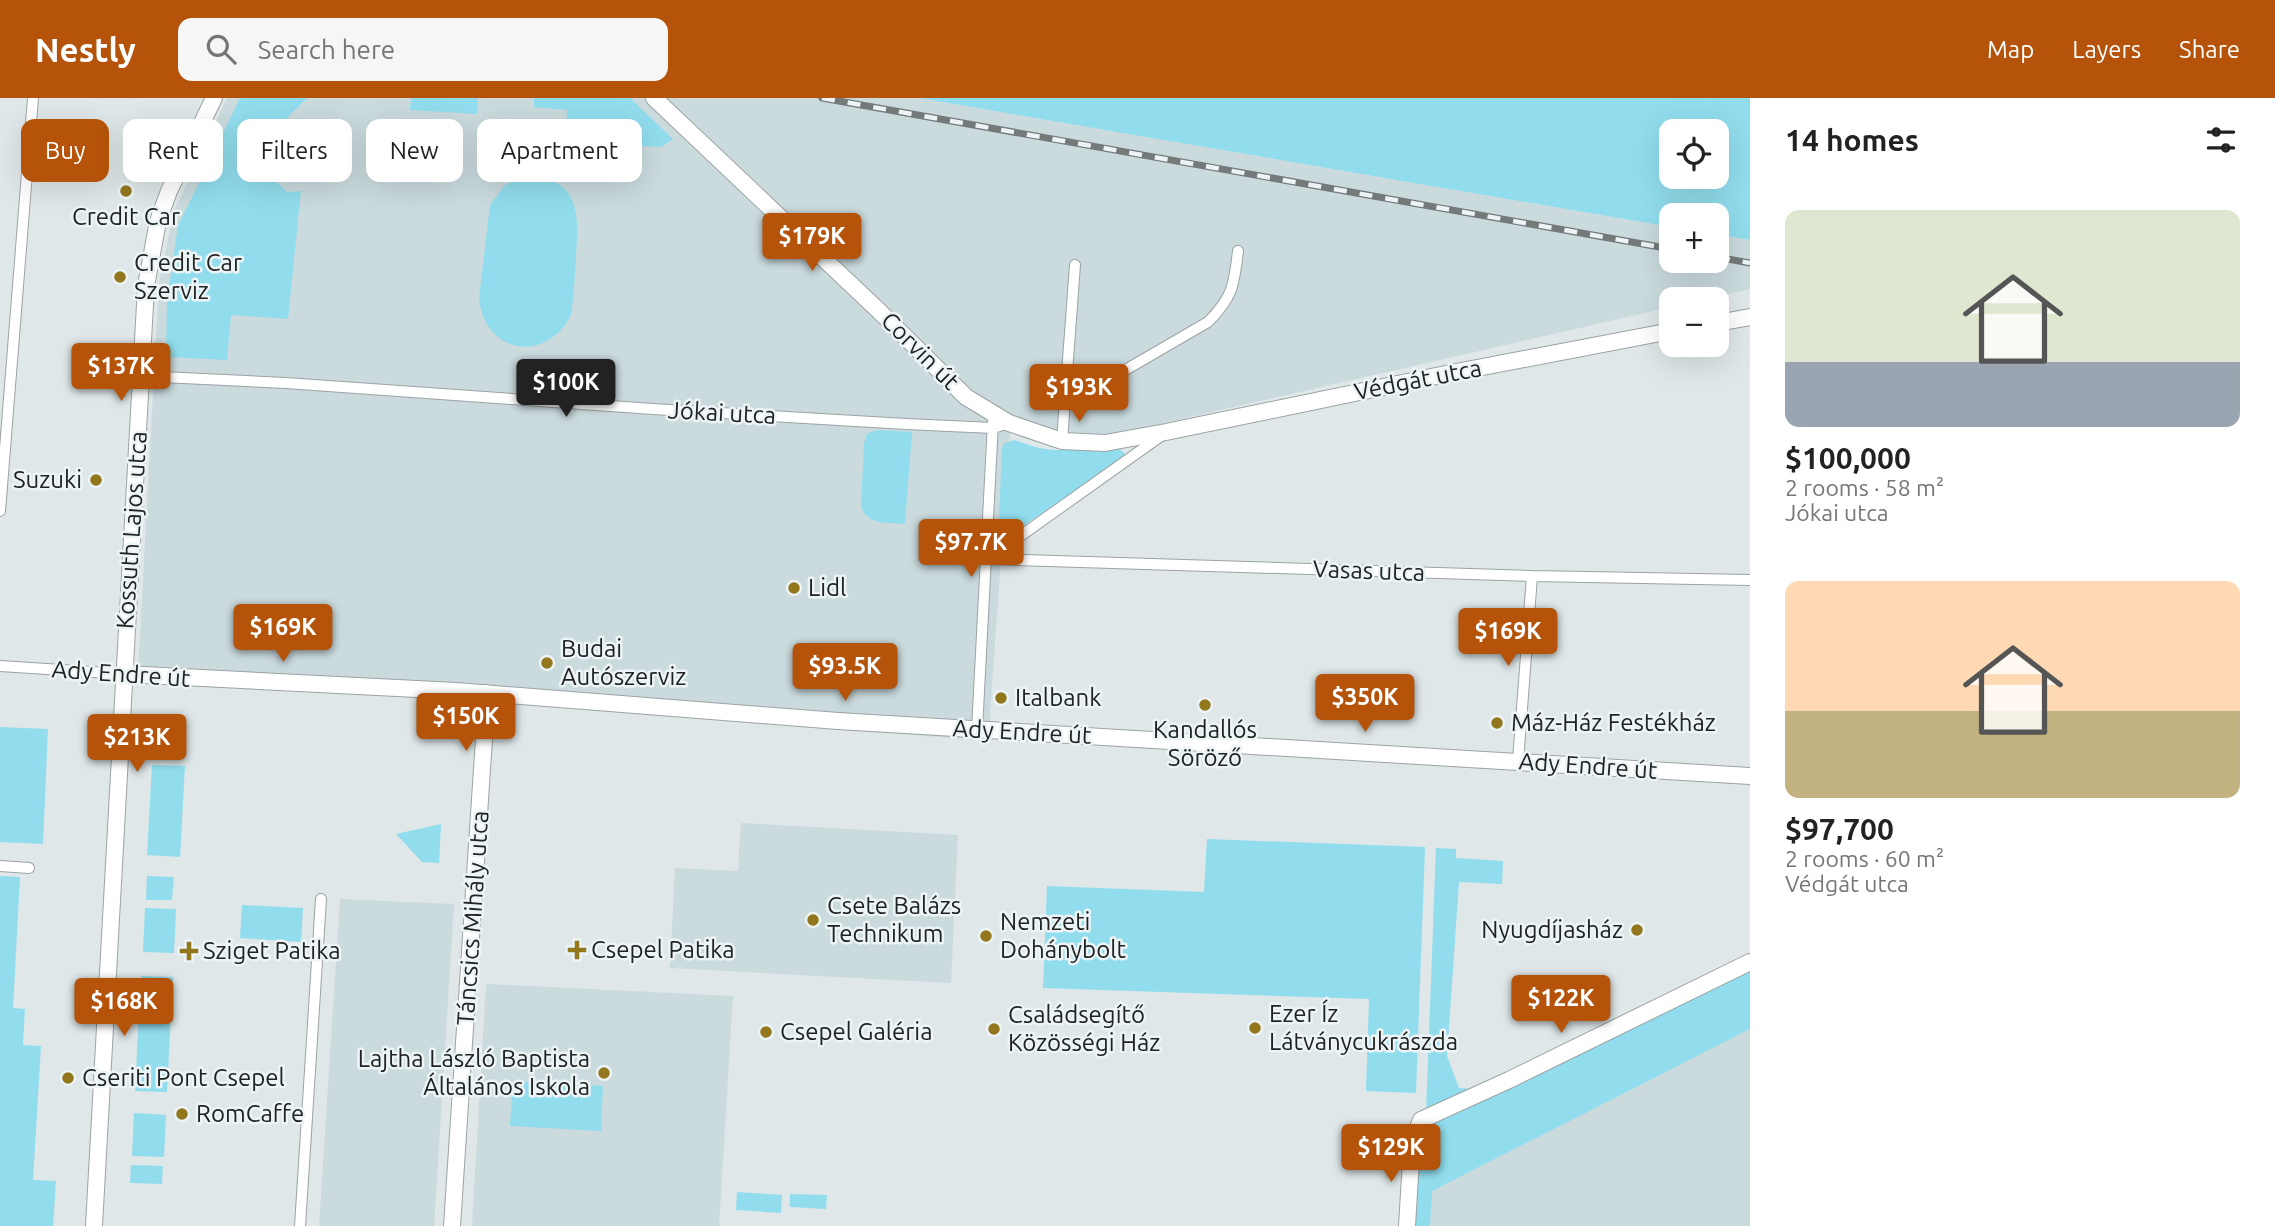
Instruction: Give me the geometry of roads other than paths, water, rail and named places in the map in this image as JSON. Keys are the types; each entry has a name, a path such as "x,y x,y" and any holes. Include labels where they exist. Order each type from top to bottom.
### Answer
{"street":[{"path":"0,511 33,98"},
{"name":"Kossuth Lajos utca","path":"94,1226 146,286 158,221 175,178 214,98"},
{"name":"Corvin út","path":"654,98 879,310 966,397 999,422"},
{"path":"1065,405 1208,322 1222,308 1234,286 1238,251"},
{"path":"1062,441 1075,265"},
{"path":"1729,321 1750,317"},
{"name":"Védgát utca","path":"999,422 1062,441 1105,443 1659,333"},
{"name":"Jókai utca","path":"141,376 286,383 653,409 999,422"},
{"path":"978,730 999,422"},
{"name":"Védgát utca","path":"988,559 1166,432"},
{"name":"Vasas utca","path":"988,559 1750,580"},
{"path":"1518,761 1532,576"},
{"name":"Ady Endre út","path":"0,666 487,693 776,717 1750,776"},
{"name":"Táncsics Mihály utca","path":"452,1226 487,693"},
{"path":"0,866 29,868"},
{"path":"300,1226 321,898"},
{"path":"1407,1226 1412,1143 1421,1120 1574,1049 1750,962"}],"railway":[{"path":"822,98 1659,247"},
{"path":"1729,259 1750,263"}],"place":[{"name":"Credit Car","path":"126,191"},
{"name":"Credit Car Szerviz","path":"120,277"},
{"name":"Suzuki","path":"96,480"},
{"name":"Lidl","path":"794,588"},
{"name":"Budai Autószerviz","path":"547,663"},
{"name":"Italbank","path":"1001,698"},
{"name":"Kandallós Söröző","path":"1205,705"},
{"name":"Máz-Ház Festékház","path":"1497,723"},
{"name":"Csete Balázs Technikum","path":"813,920"},
{"name":"Nyugdíjasház","path":"1637,930"},
{"name":"Nemzeti Dohánybolt","path":"986,936"},
{"name":"Csepel Patika","path":"577,950"},
{"name":"Sziget Patika","path":"189,951"},
{"name":"Ezer Íz Látványcukrászda","path":"1255,1028"},
{"name":"Családsegítő Közösségi Ház","path":"994,1029"},
{"name":"Csepel Galéria","path":"766,1032"},
{"name":"Lajtha László Baptista Általános Iskola","path":"604,1073"},
{"name":"Cseriti Pont Csepel","path":"68,1078"},
{"name":"RomCaffe","path":"182,1114"}]}
